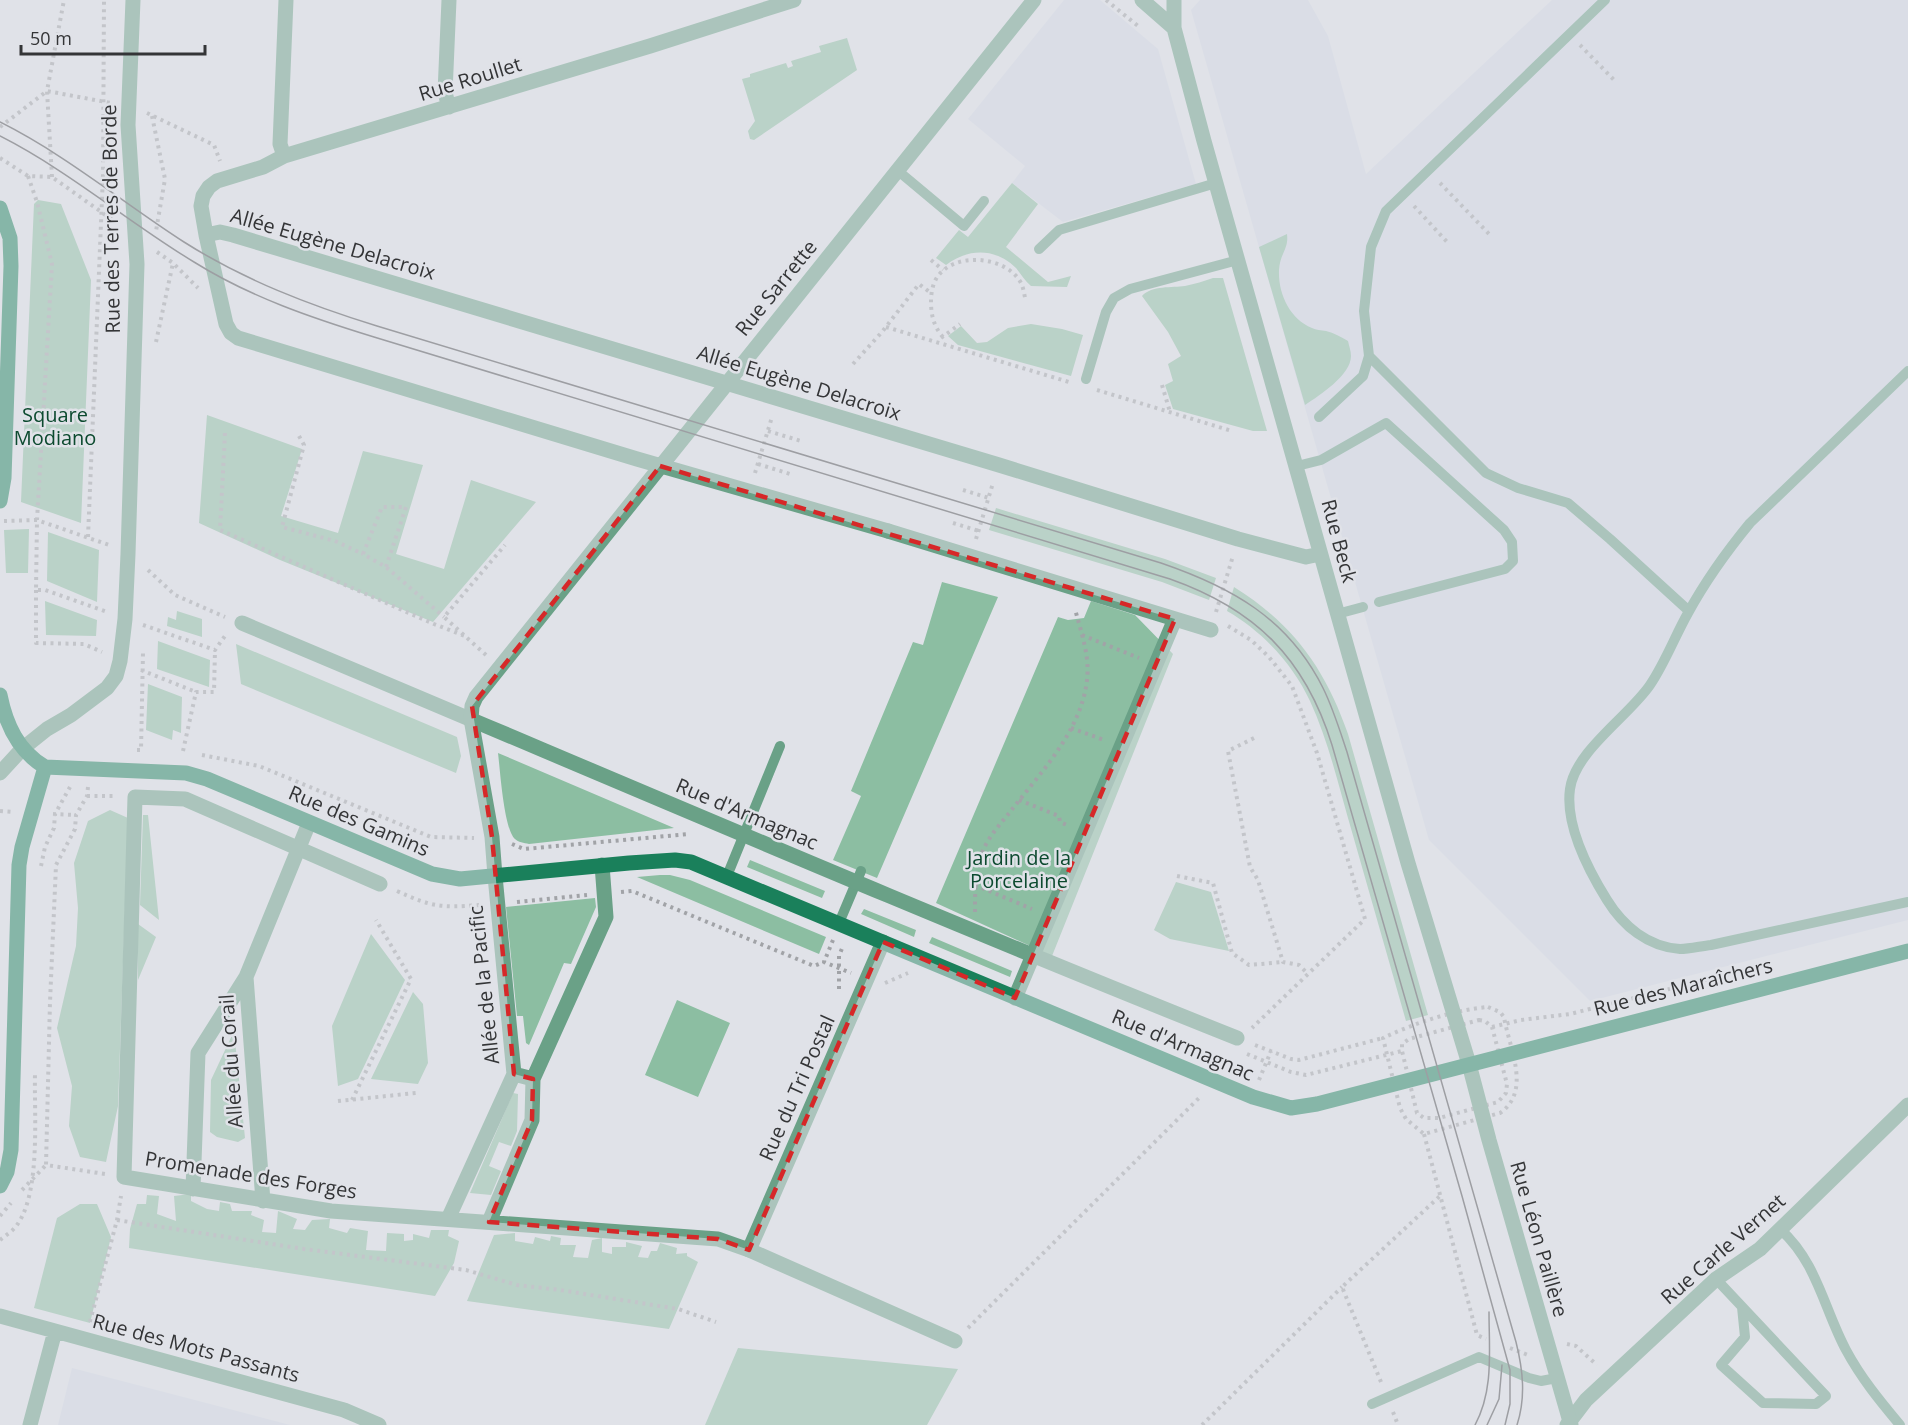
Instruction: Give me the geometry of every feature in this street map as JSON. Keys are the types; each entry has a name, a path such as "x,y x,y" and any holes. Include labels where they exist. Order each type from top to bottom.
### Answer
{"main road":[{"path":"0,208 10,237 11,266 4,478 0,501"},
{"path":"0,695 8,723 22,749 33,760 45,767 24,837 19,865 11,1149 7,1172 0,1186"},
{"name":"Rue des Gamins","path":"45,767 186,773 207,779 432,874 460,879 602,865 675,860 691,862"},
{"name":"Rue d'Armagnac","path":"691,862 1253,1097 1291,1108 1317,1104 1469,1064"},
{"name":"Rue des Maraîchers","path":"1469,1064 1908,951"}],"street":[{"name":"Rue des Terres de Borde","path":"0,773 22,749 47,729 71,715 107,688 116,676 120,661 125,619 137,264 128,125 133,0"},
{"path":"284,156 279,144 286,0"},
{"path":"449,0 445,93 449,107"},
{"name":"Rue Roullet","path":"206,235 201,206 202,196 218,181 263,167 284,156 794,0"},
{"name":"Rue Sarrette","path":"471,719 472,706 476,697 1034,0"},
{"path":"1142,0 1174,28"},
{"name":"Rue Beck","path":"1174,0 1174,28 1216,183 1337,614 1469,1064"},
{"name":"Allée Eugène Delacroix","path":"1212,625 1174,619 888,531 660,466 238,338 231,333 226,324 206,235 220,232 233,235 1238,539 1306,557 1320,554"},
{"path":"1015,998 1174,619"},
{"name":"Rue d'Armagnac","path":"242,623 744,836 859,876 970,930 1241,1041"},
{"name":"Allée de la Pacific","path":"448,1219 514,1074 492,837 471,719"},
{"path":"135,797 185,799 380,884"},
{"name":"Promenade des Forges","path":"135,797 124,1177 330,1211 718,1239 749,1250 955,1341"},
{"name":"Allée du Corail","path":"263,1201 246,977 309,823"},
{"path":"489,1222 532,1120 533,1080 606,917 602,865"},
{"name":"Rue du Tri Postal","path":"749,1250 883,942"},
{"path":"193,1189 198,1053 246,977"},
{"name":"Rue Léon Paillère","path":"1469,1064 1570,1424"},
{"path":"514,1074 533,1080"},
{"name":"Rue Carle Vernet","path":"1570,1424 1586,1400 1716,1279 1760,1249 1908,1105"},
{"name":"Rue des Mots Passants","path":"0,1316 344,1410 379,1425"},
{"path":"30,1425 55,1330"}],"lane":[{"path":"1319,417 1363,376 1369,356 1364,311 1371,247 1386,211 1605,0"},
{"path":"897,170 964,226 984,201"},
{"path":"1039,249 1059,230 1216,183"},
{"path":"1086,379 1106,312 1114,298 1130,289 1238,260"},
{"path":"1369,356 1486,473 1518,488 1568,503 1689,611"},
{"path":"1908,371 1750,523 1713,570 1649,686 1590,751 1575,773 1570,789 1570,809 1576,837 1592,876 1613,910 1643,939 1661,946 1681,949 1711,945 1908,902"},
{"path":"1297,466 1321,460 1386,423 1504,530 1512,542 1513,561 1505,569 1379,602"},
{"path":"1337,614 1363,607"},
{"path":"727,876 780,746"},
{"path":"839,923 859,876"},
{"path":"1780,1229 1804,1257 1815,1276 1845,1348 1864,1381 1900,1425"},
{"path":"1716,1279 1826,1396 1816,1404 1763,1403 1721,1365 1745,1337 1742,1307"},
{"path":"1372,1404 1479,1357 1529,1378 1541,1381 1557,1378"}],"path":[{"path":"0,159 28,176 52,177 47,90 64,0"},
{"path":"88,537 104,175 104,0"},
{"path":"1106,0 1112,2 1140,27"},
{"path":"1570,34 1615,81"},
{"path":"0,127 47,90"},
{"path":"152,116 165,179 155,237"},
{"path":"1428,171 1490,236"},
{"path":"28,176 37,202 52,264 37,520 36,643 84,644 196,693 214,692 215,650 227,633"},
{"path":"1404,195 1449,244"},
{"path":"931,260 944,270"},
{"path":"943,337 933,321 932,293 936,280 944,270 955,264 987,261 1001,265 1020,281 1026,301"},
{"path":"154,350 173,263"},
{"path":"853,364 886,327 919,284 932,293"},
{"path":"937,342 960,324"},
{"path":"886,327 1072,383"},
{"path":"1162,385 1170,412"},
{"path":"1094,389 1232,431"},
{"path":"750,491 778,399"},
{"path":"768,431 801,441"},
{"path":"225,433 220,530 465,636"},
{"path":"299,436 304,445 282,527 335,541 386,567 501,666"},
{"path":"758,464 790,474"},
{"path":"971,556 999,465"},
{"path":"963,490 989,498"},
{"path":"363,555 382,507 406,507 386,567"},
{"path":"0,521 37,520"},
{"path":"953,523 979,531"},
{"path":"1238,539 1212,625 1236,629 1251,640 1269,657 1292,686 1317,753 1365,919 1307,973 1241,1041"},
{"path":"444,617 505,546"},
{"path":"970,930 975,921 975,885 982,853 1001,823 1048,764 1080,709 1087,680 1088,660 1069,587"},
{"path":"36,590 45,590 215,650"},
{"path":"144,637 145,626"},
{"path":"1081,634 1156,665"},
{"path":"131,749 141,750 143,648"},
{"path":"183,751 196,693"},
{"path":"1071,728 1122,747"},
{"path":"1254,738 1228,751 1250,867 1258,880 1283,962"},
{"path":"211,756 258,766 431,837 505,835 512,844 524,849 699,832 713,830 716,824"},
{"path":"0,1216 46,1165 56,865 75,829 76,814 87,796 88,770"},
{"path":"87,796 135,797"},
{"path":"1019,800 1059,816 1060,822 1085,832"},
{"path":"40,870 45,847 54,828 55,814 76,814"},
{"path":"1177,876 1213,883 1232,952 1250,965 1283,962 1299,965 1307,973"},
{"path":"975,885 1050,916"},
{"path":"352,1100 411,979 376,920"},
{"path":"1492,1028 1521,1020 1570,1014 1750,969"},
{"path":"1241,1041 1299,1060 1383,1038"},
{"path":"1241,1041 1291,1072 1306,1075 1402,1051"},
{"path":"0,1240 18,1224 30,1197 35,1074"},
{"path":"338,1101 416,1093"},
{"path":"955,1341 1199,1098"},
{"path":"1424,1134 1477,1335 1489,1340"},
{"path":"46,1165 124,1177 117,1220 85,1339"},
{"path":"1202,1425 1342,1287 1441,1195"},
{"path":"117,1220 304,1249 466,1270 517,1285 678,1309 716,1322"},
{"path":"1342,1287 1398,1425"},
{"path":"1503,1346 1527,1356 1572,1344 1610,1378"}],"highlighted area":[{"path":"660,466 1175,619 1015,998 883,942 749,1250 718,1239 489,1222 532,1120 533,1079 514,1074 492,837 472,706"}],"shaded area":[{"path":"1064,0 1100,0 1158,49 1196,184 1063,222 1012,183 1025,166 968,119"},
{"path":"1200,0 1308,0 1328,36 1366,174 1552,0 1908,0 1908,920 1590,1001 1429,840 1191,10"},
{"path":"72,1368 290,1425 58,1425"}],"green space":[{"path":"847,38 857,70 754,140 750,139 748,131 755,121 742,79 750,77 750,74 786,63 788,68 793,66 791,61 821,52 819,46"},
{"path":"1012,183 1038,204 1006,247 1048,282 1071,276 1067,287 1031,286 1008,261 991,254 963,255 946,265 936,258 959,230 968,237"},
{"name":"Square Modiano","path":"38,200 61,204 91,280 81,523 21,502 34,204"},
{"path":"1287,234 1279,279 1287,305 1297,319 1304,324 1348,341 1351,354 1350,363 1340,377 1305,405 1259,247"},
{"path":"1213,278 1223,278 1267,431 1253,431 1173,409 1165,385 1173,381 1168,364 1181,356 1168,332 1142,296 1151,290 1185,286"},
{"path":"1031,324 1083,335 1071,376 958,345 948,336 961,326 977,343 987,342 1008,328"},
{"path":"207,415 302,449 281,516 338,533 363,451 423,465 396,554 444,569 471,480 536,502 433,622 280,560 199,523"},
{"path":"996,508 1165,559 1216,578 1209,600 1162,582 989,530"},
{"path":"29,529 28,573 6,573 4,530"},
{"path":"48,532 99,550 97,602 47,581"},
{"path":"942,582 998,597 877,878 833,860 861,796 851,791 913,642 923,645"},
{"path":"1234,587 1255,601 1290,632 1317,668 1339,710 1348,734 1428,1015 1406,1021 1333,765 1317,717 1295,674 1275,650 1252,628 1227,611"},
{"path":"45,601 97,620 96,636 46,635"},
{"name":"Jardin de la Porcelaine","path":"1091,601 1135,615 1173,654 1052,956 936,903 1058,617 1068,620 1084,618"},
{"path":"177,611 202,619 202,637 167,626 168,617 176,620"},
{"path":"158,641 210,660 209,687 157,669"},
{"path":"236,644 457,737 461,756 456,773 241,684"},
{"path":"148,684 182,697 181,733 173,730 172,740 146,730"},
{"path":"498,753 674,828 529,844 519,842 511,833 508,824"},
{"path":"110,810 128,818 118,1106 106,1162 80,1157 69,1126 72,1086 57,1028 76,946 78,908 74,863 88,821"},
{"path":"143,815 148,815 159,920 140,905"},
{"path":"750,860 825,891 822,898 747,867"},
{"path":"660,875 690,880 826,937 819,954 637,877"},
{"path":"1176,882 1211,892 1229,951 1170,939 1154,930"},
{"path":"595,898 596,907 571,964 564,963 529,1045 526,1043 523,1016 517,1016 506,907"},
{"path":"864,909 916,930 914,937 861,914"},
{"path":"138,924 156,937 138,980"},
{"path":"371,934 405,980 358,1079 338,1086 332,1026"},
{"path":"932,937 1012,971 1010,977 929,943"},
{"path":"413,992 423,1004 428,1063 418,1084 371,1079"},
{"path":"677,1000 730,1023 698,1097 645,1075"},
{"path":"234,1031 245,1138 238,1142 217,1137 210,1132 211,1080"},
{"path":"513,1093 518,1094 517,1131 511,1146 499,1142 489,1166 501,1171 491,1195 470,1193"},
{"path":"191,1194 191,1201 207,1209 219,1211 220,1202 230,1204 232,1211 252,1211 251,1215 264,1220 262,1232 276,1233 278,1211 297,1219 293,1229 305,1230 312,1220 330,1219 329,1228 347,1233 350,1228 368,1231 366,1250 386,1251 387,1233 404,1234 404,1241 413,1240 413,1234 429,1238 431,1230 449,1230 448,1236 459,1241 454,1263 435,1296 129,1248 130,1229 137,1204 146,1204 147,1195 159,1196 157,1214 176,1221 174,1196"},
{"path":"80,1204 97,1204 111,1237 90,1323 34,1308 57,1218"},
{"path":"515,1233 515,1241 533,1244 535,1237 550,1241 551,1236 561,1238 560,1245 576,1245 573,1257 588,1258 592,1240 602,1238 602,1252 612,1254 612,1247 626,1247 626,1242 642,1246 638,1257 648,1258 651,1251 657,1251 660,1243 677,1248 676,1254 687,1253 687,1256 698,1262 669,1329 467,1301 494,1235"},
{"path":"738,1348 958,1369 927,1425 705,1425"}],"tram line":[{"path":"0,122 48,149 207,256 254,280 302,300 377,326 1161,563 1187,572 1234,595 1275,624 1293,642 1323,688 1347,752 1516,1342 1522,1384 1522,1404 1517,1425"},
{"path":"0,136 50,165 194,262 237,286 282,306 374,337 1170,579 1227,605 1251,622 1273,641 1291,662 1321,714 1332,745 1510,1370 1510,1404 1505,1425"},
{"path":"1475,1425 1488,1384 1489,1312"},
{"path":"1487,1425 1499,1399 1502,1365"}]}
